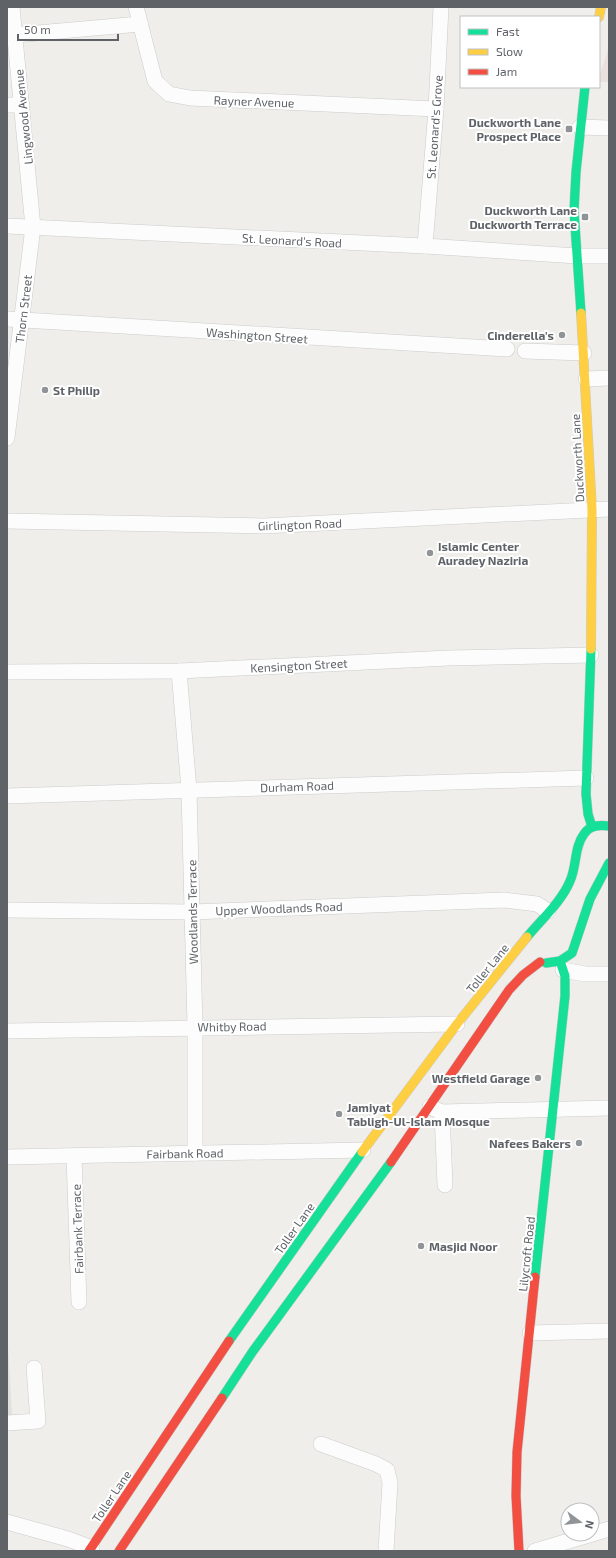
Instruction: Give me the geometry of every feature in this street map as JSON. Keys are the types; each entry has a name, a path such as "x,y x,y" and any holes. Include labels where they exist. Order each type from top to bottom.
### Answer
{"main road":[{"name":"Duckworth Lane","path":"585,88 580,127 574,211 586,379 592,510 591,655 586,778 587,806 592,827"},
{"path":"592,827 598,825 609,826"},
{"name":"Toller Lane","path":"120,1551 306,1272 386,1162 436,1109 467,1031 533,930 569,884 578,843 585,832 592,827"},
{"path":"534,956 550,963 562,966 574,949 590,899 609,863"},
{"name":"Toller Lane","path":"91,1549 232,1336 289,1261 367,1152 467,1031 516,982 534,956 533,930"},
{"name":"Lilycroft Road","path":"519,1551 516,1496 517,1452 565,996 566,984 562,966"},
{"path":"232,1336 253,1351"}],"street":[{"name":"Lingwood Avenue","path":"12,7 15,35 14,105 33,227"},
{"name":"Rayner Avenue","path":"136,7 155,81 169,94 190,98 436,109"},
{"name":"St. Leonard's Grove","path":"425,246 436,109 441,7"},
{"path":"15,35 140,24"},
{"path":"580,127 609,128"},
{"name":"St. Leonard's Road","path":"7,226 425,246 577,256 609,256"},
{"name":"Thorn Street","path":"7,438 14,320 33,227"},
{"name":"Washington Street","path":"14,320 507,349"},
{"path":"525,351 584,353"},
{"path":"586,379 609,378"},
{"name":"Girlington Road","path":"7,521 263,526 609,509"},
{"name":"Kensington Street","path":"7,672 179,671 449,658 591,655"},
{"name":"Woodlands Terrace","path":"179,671 189,790 195,1027 195,1153"},
{"name":"Durham Road","path":"7,796 586,778"},
{"name":"Upper Woodlands Road","path":"7,910 192,912 504,900 537,904 548,911"},
{"path":"562,966 585,974 609,974"},
{"name":"Whitby Road","path":"7,1031 195,1027 467,1031"},
{"path":"445,1185 436,1109 609,1108"},
{"name":"Fairbank Road","path":"7,1157 195,1153 367,1152"},
{"name":"Fairbank Terrace","path":"74,1156 79,1302"},
{"path":"530,1333 609,1331"},
{"path":"7,1423 38,1422 34,1368"},
{"path":"321,1444 376,1464 387,1470 390,1483 386,1551"},
{"path":"7,1522 68,1539 91,1549"},
{"path":"534,1551 609,1529"}],"shaded area":[{"path":"609,46 609,82 600,82 600,75"},
{"path":"7,1328 12,1417 7,1417"}],"traffic: fast":[{"path":"581,313 574,211 576,172 585,88"},
{"path":"591,649 586,794 588,814 592,827"},
{"path":"527,937 562,896 572,875 577,851 581,839 586,831 595,826 609,826"},
{"path":"546,963 560,961 572,953 590,899 609,863"},
{"path":"535,1277 565,996 565,976 560,961"},
{"path":"229,1341 362,1152"},
{"path":"222,1398 253,1351 391,1162"}],"traffic: slow":[{"path":"599,16 601,7"},
{"path":"581,313 592,510 591,649"},
{"path":"362,1152 457,1024 527,937"}],"traffic: jam":[{"path":"391,1162 509,990 523,975 540,962"},
{"path":"519,1551 516,1496 517,1452 535,1277"},
{"path":"89,1551 229,1341"},
{"path":"119,1551 222,1398"}],"place":[{"name":"Duckworth Lane Prospect Place","path":"569,129"},
{"name":"Duckworth Lane Duckworth Terrace","path":"585,217"},
{"name":"Cinderella's","path":"562,335"},
{"name":"St Philip","path":"45,390"},
{"name":"Islamic Center Auradey Naziria","path":"430,553"},
{"name":"Westfield Garage","path":"538,1078"},
{"name":"Jamiyat Tabligh-Ul-Islam Mosque","path":"339,1114"},
{"name":"Nafees Bakers","path":"579,1143"},
{"name":"Masjid Noor","path":"421,1246"}]}
